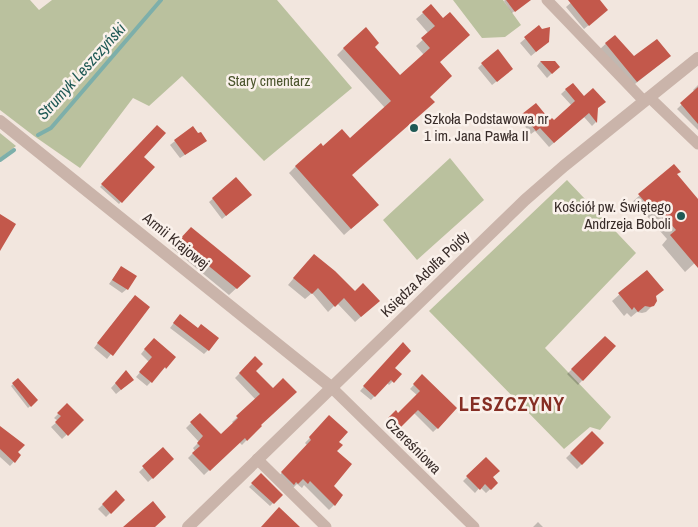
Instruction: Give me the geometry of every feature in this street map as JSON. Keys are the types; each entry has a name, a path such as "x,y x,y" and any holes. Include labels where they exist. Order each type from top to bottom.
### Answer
{"street":[{"path":"547,0 647,99 698,144"},
{"name":"Księdza Adolfa Pojdy","path":"188,527 524,200 698,58"},
{"name":"Armii Krajowej","path":"0,121 331,387"},
{"name":"Czereśniowa","path":"331,387 474,527"},
{"path":"257,459 326,527"}],"green space":[{"name":"Stary cmentarz","path":"0,0 30,0 39,10 52,0 277,0 352,88 264,161 182,76 149,106 133,98 80,168 0,110"},
{"path":"453,0 503,0 521,25 505,37 482,38"},
{"path":"0,133 16,146 0,158"},
{"path":"450,158 484,200 417,260 383,220"},
{"path":"567,180 636,253 545,348 611,417 600,430 590,427 564,449 429,311"}],"building":[{"path":"506,0 531,0 515,12"},
{"path":"568,0 600,0 608,10 589,26"},
{"path":"431,4 443,18 450,12 470,35 440,62 452,76 430,97 435,102 352,175 379,205 351,229 295,166 321,143 323,146 342,129 350,138 391,101 343,48 366,27 379,43 375,47 400,75 430,48 421,38 435,26 422,12"},
{"path":"539,25 542,29 550,27 549,42 536,52 524,37"},
{"path":"615,35 634,56 657,39 671,56 637,82 605,43"},
{"path":"498,49 513,69 497,82 481,63"},
{"path":"540,61 555,61 560,67 552,74"},
{"path":"573,83 584,96 593,88 606,102 598,108 597,123 589,113 554,143 540,128 536,131 522,114 536,103 550,120 552,118 554,120 575,101 565,89"},
{"path":"698,87 698,124 680,103"},
{"path":"157,125 166,133 144,157 155,167 122,203 101,184"},
{"path":"193,126 198,133 201,132 207,141 185,155 174,140"},
{"name":"Kościół pw. Świętego Andrzeja Boboli","path":"674,164 681,172 677,174 698,199 698,268 670,235 676,230 649,199 645,202 638,194"},
{"path":"236,177 252,195 226,216 212,198"},
{"path":"0,214 16,224 0,251"},
{"path":"191,227 251,276 237,289 178,241"},
{"path":"314,254 355,291 363,283 380,301 361,317 344,298 335,307 318,288 312,294 293,278"},
{"path":"121,266 137,276 128,290 112,280"},
{"path":"647,270 664,290 656,296 657,301 654,306 645,306 638,312 634,307 632,310 618,293"},
{"path":"135,295 150,307 113,356 97,343"},
{"path":"180,314 198,328 201,324 219,338 209,351 173,323"},
{"path":"605,336 616,346 583,381 571,369"},
{"path":"154,338 176,357 152,383 139,372 152,357 144,349"},
{"path":"403,342 411,351 395,368 402,374 394,383 391,380 375,397 363,386"},
{"path":"255,356 263,364 256,371 273,388 283,378 297,392 261,425 247,441 245,438 210,471 192,453 200,446 197,443 203,436 190,422 200,413 221,434 238,418 236,416 260,394 239,373"},
{"path":"126,370 134,380 121,390 115,383"},
{"path":"422,374 457,408 438,429 418,410 399,429 388,418 396,410 398,413 420,391 413,384"},
{"path":"18,378 38,400 31,407 12,383"},
{"path":"67,403 84,420 68,436 55,422 61,416 57,413"},
{"path":"329,415 348,432 339,442 343,445 337,451 352,464 334,486 343,495 335,506 310,481 308,484 303,479 294,485 281,472 311,440 309,437"},
{"path":"0,426 25,445 18,452 21,455 15,463 0,449"},
{"path":"592,431 604,443 582,465 570,453"},
{"path":"163,447 174,459 153,479 142,466"},
{"path":"486,457 500,471 493,477 498,483 491,490 485,484 480,490 466,476"},
{"path":"261,473 283,495 274,504 251,483"},
{"path":"116,490 125,500 111,514 102,504"},
{"path":"153,501 166,517 155,527 123,527"},
{"path":"279,507 300,527 261,527"}],"waterway":[{"name":"Strumyk Leszczyński","path":"38,135 51,128 161,0"},
{"name":"Strumyk Leszczyński","path":"0,160 14,150"}],"place":[{"name":"Szkoła Podstawowa nr 1 im. Jana Pawła II","path":"414,128"},
{"name":"Kościół pw. Świętego Andrzeja Boboli","path":"681,216"}],"district":[{"name":"LESZCZYNY","path":"512,404"}]}
